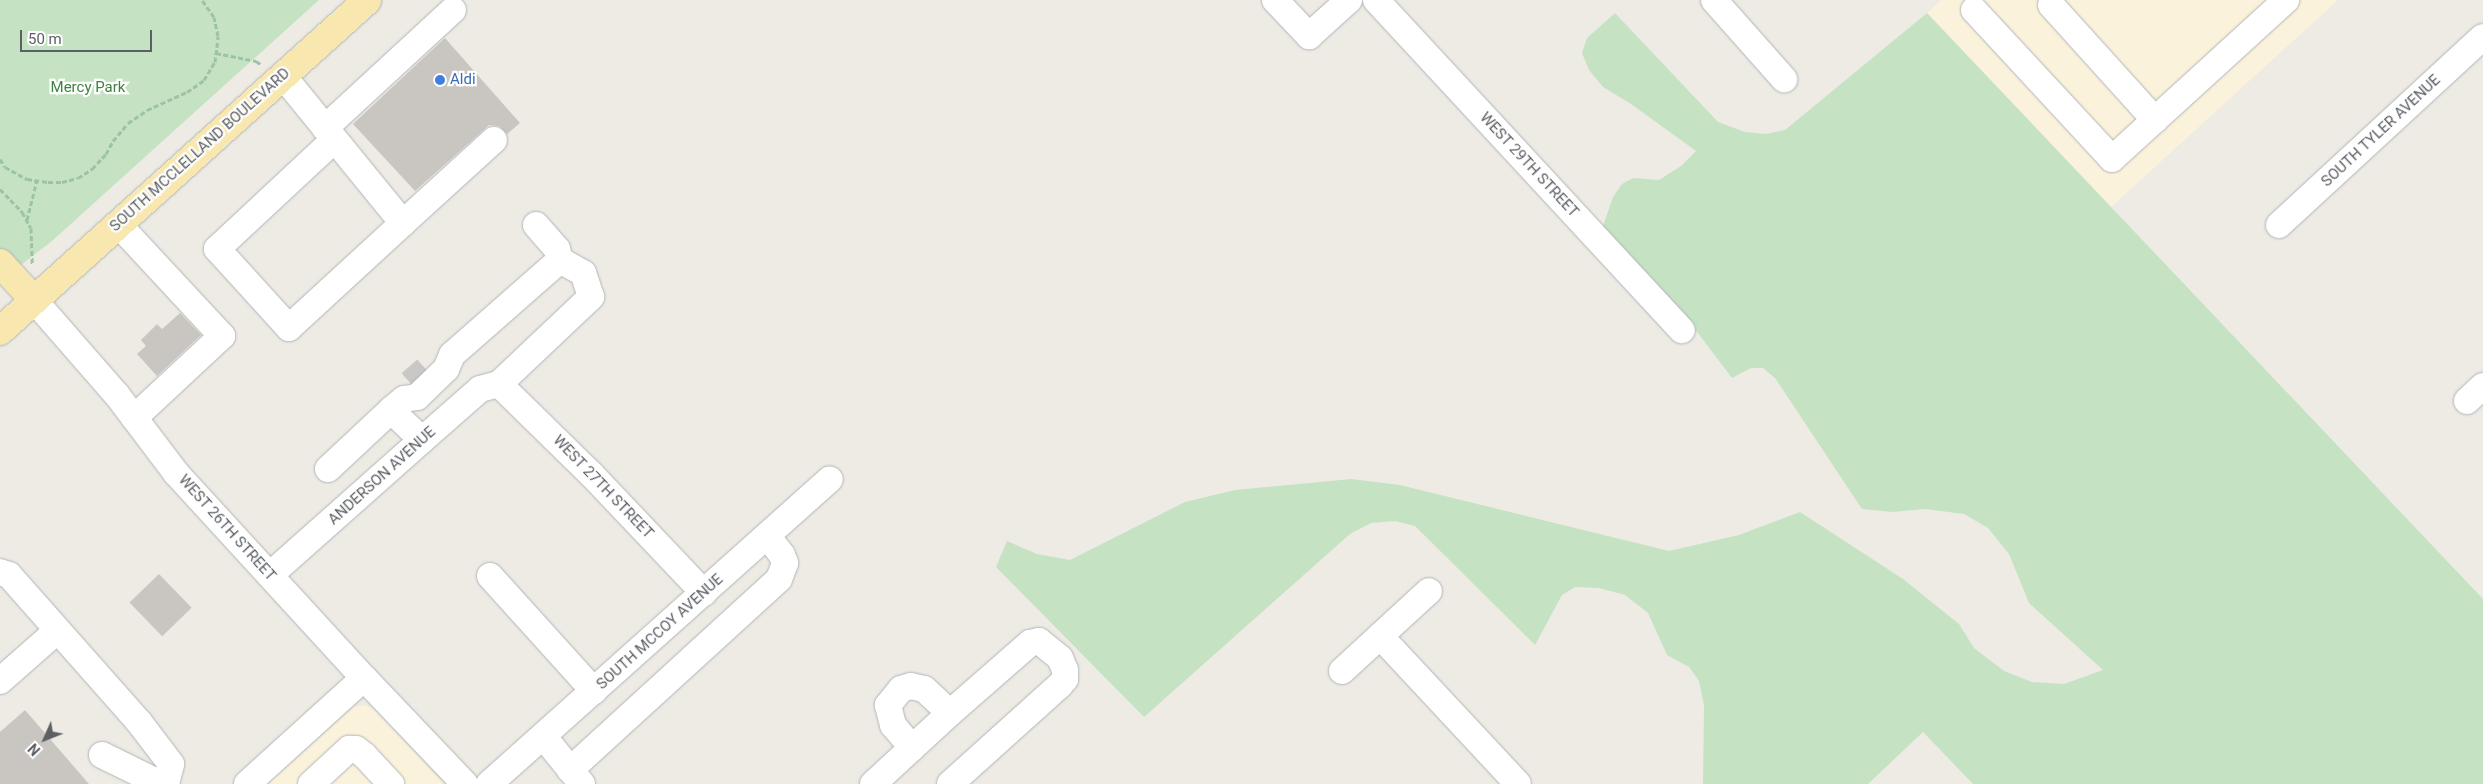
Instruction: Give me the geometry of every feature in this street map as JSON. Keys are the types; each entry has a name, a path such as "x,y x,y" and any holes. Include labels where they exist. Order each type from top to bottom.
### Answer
{"main road":[{"name":"SOUTH MCCLELLAND BOULEVARD","path":"0,331 367,0"},
{"name":"WEST 26TH STREET","path":"0,263 34,300"}],"street":[{"path":"1275,0 1309,36 1349,0"},
{"name":"WEST 29TH STREET","path":"1376,0 1682,330"},
{"path":"1714,0 1784,79"},
{"path":"1973,11 2112,159 2286,0"},
{"path":"2051,2 2155,120"},
{"path":"454,10 216,249 289,328 494,140"},
{"name":"SOUTH TYLER AVENUE","path":"2279,224 2483,37"},
{"path":"282,76 403,223"},
{"path":"118,224 222,336 134,418"},
{"path":"499,384 591,297 583,273 560,260 557,248 536,225"},
{"path":"408,390 417,397 446,369 452,355 560,260"},
{"name":"WEST 26TH STREET","path":"34,300 134,418 176,473 364,678 465,784"},
{"path":"328,469 408,390 436,359 452,355"},
{"name":"ANDERSON AVENUE","path":"270,575 480,389 499,384"},
{"name":"WEST 27TH STREET","path":"499,384 591,474 704,593"},
{"path":"408,390 422,440"},
{"name":"SOUTH MCCOY AVENUE","path":"489,784 830,478"},
{"path":"543,736 576,777 779,580 785,563 782,555 766,536"},
{"path":"0,572 9,574 139,722 172,764 166,784"},
{"path":"490,576 594,691"},
{"path":"1342,671 1429,591"},
{"path":"0,681 58,631"},
{"path":"1380,636 1518,784"},
{"path":"873,784 1030,643 1039,641 1060,658 1065,670 1065,679 950,784"},
{"path":"261,780 364,678"},
{"path":"912,748 893,725 889,716 888,705 893,696 901,689 911,686 924,689 950,713"},
{"path":"311,784 349,749 356,749 391,784"},
{"path":"102,755 161,784"}],"path":[{"path":"0,159 6,167 27,178 37,180 62,182 78,178 92,169 106,154 113,141 128,124 147,110 187,92 204,80 215,62 218,36 214,17 202,0"},
{"path":"216,54 256,62 282,76"},
{"path":"27,220 37,180"},
{"path":"0,189 27,220 31,228 34,300"}],"shaded area":[{"path":"1941,0 2338,0 2111,207 1927,13"},
{"path":"364,705 372,708 444,784 268,784 354,707"}],"green space":[{"name":"Mercy Park","path":"0,0 319,0 52,241 9,274 0,263"},
{"path":"1615,13 1718,122 1745,132 1766,134 1785,130 1927,13 2483,599 2483,784 1973,784 1923,732 1868,784 1703,784 1704,705 1699,681 1689,667 1667,655 1648,613 1625,595 1599,588 1575,587 1562,595 1535,645 1415,526 1395,521 1371,523 1350,534 1144,717 996,567 1007,541 1037,554 1070,560 1185,502 1235,490 1351,479 1400,485 1669,551 1739,535 1800,512 1903,579 1959,624 1974,648 2004,671 2032,682 2064,684 2103,670 2029,603 2009,554 1988,528 1964,514 1925,509 1893,512 1862,509 1775,378 1763,368 1751,368 1732,378 1691,324 1602,229 1613,197 1622,184 1633,178 1659,180 1681,166 1696,151 1631,104 1603,87 1589,70 1582,53 1587,38"}],"building":[{"name":"Aldi","path":"445,38 520,123 507,134 499,126 489,125 415,191 353,124"},
{"path":"180,313 201,335 157,376 137,354 146,346 141,340 157,324 162,329"},
{"path":"159,574 192,608 162,636 130,602"},
{"path":"25,710 89,784 0,784 0,732"}],"tunnel":[{"path":"410,383 426,369"}],"place":[{"name":"Aldi","path":"440,80"}]}
